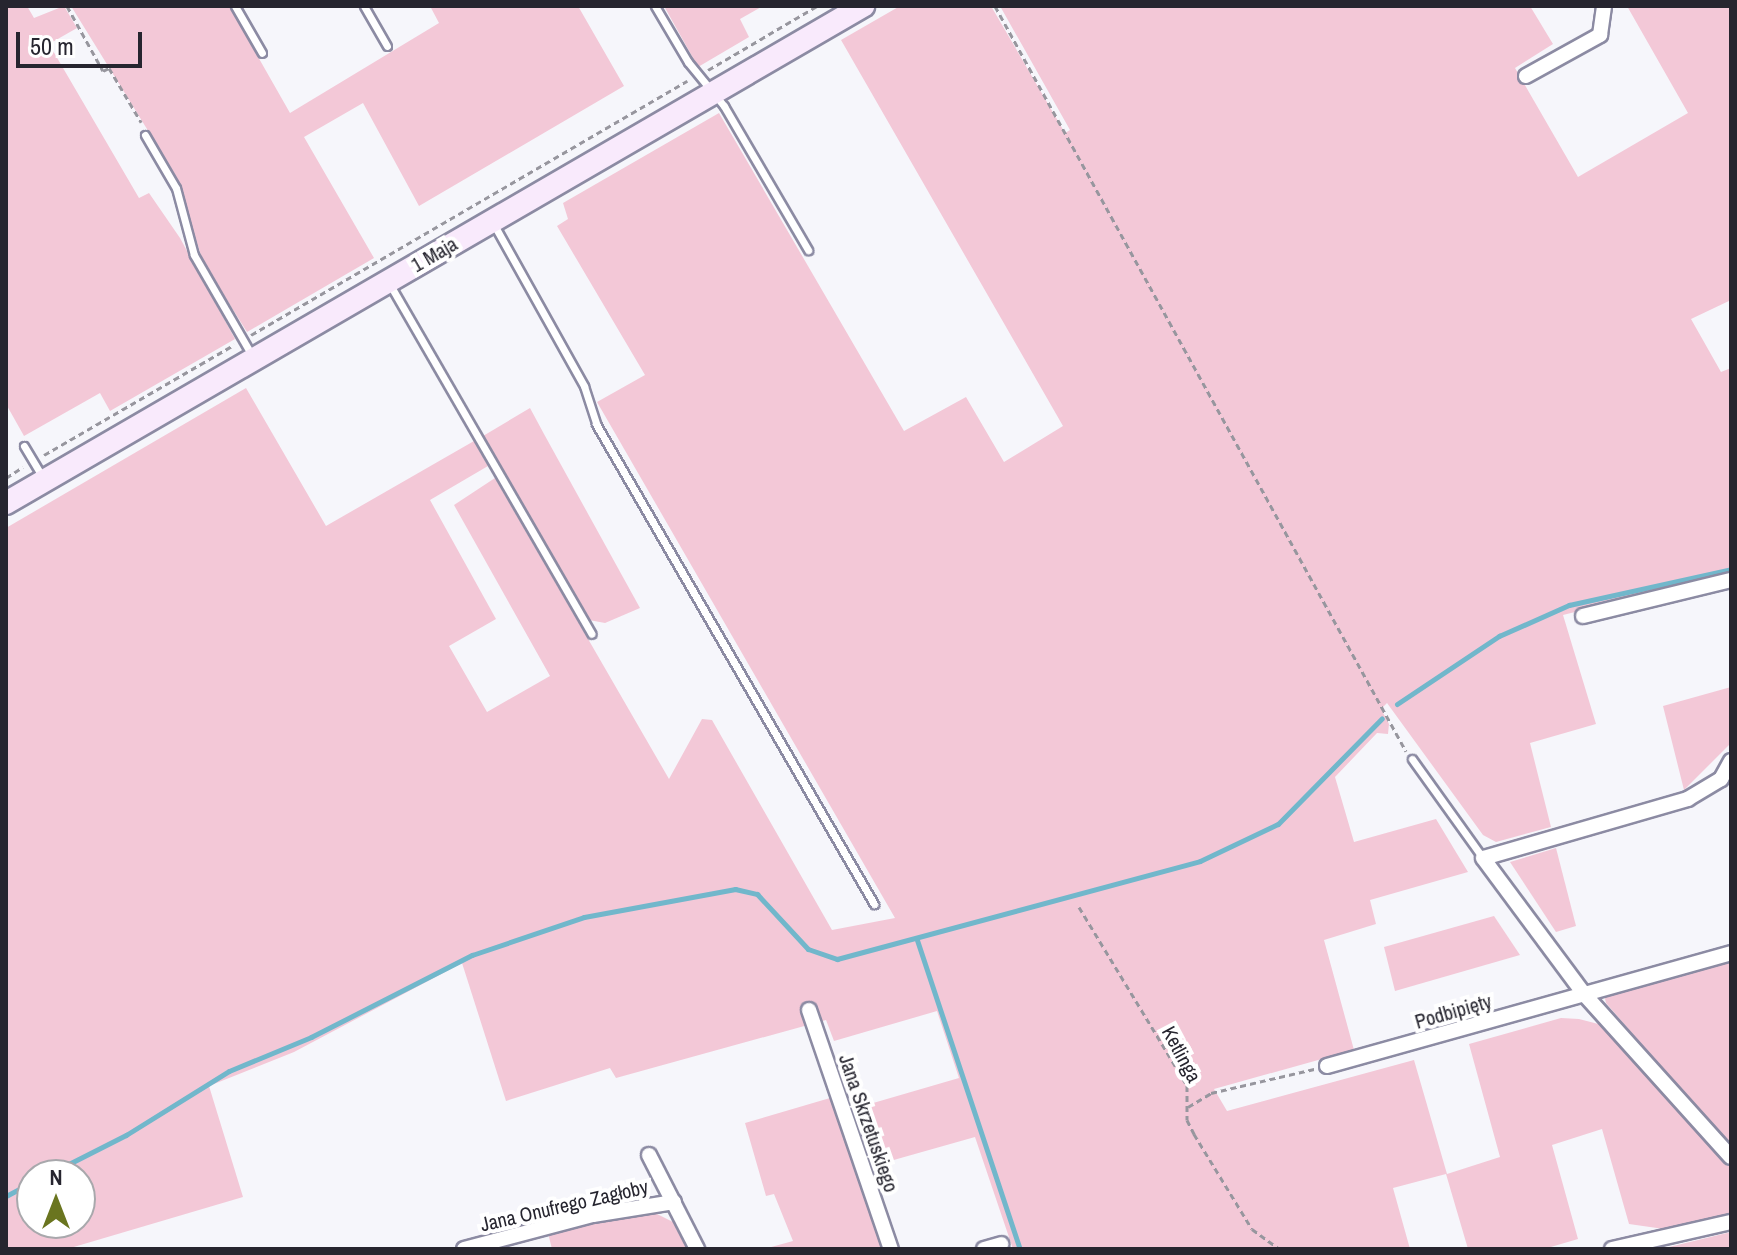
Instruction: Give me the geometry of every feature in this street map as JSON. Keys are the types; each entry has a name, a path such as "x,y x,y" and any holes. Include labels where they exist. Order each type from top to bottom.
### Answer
{"main road":[{"name":"1 Maja","path":"6,503 39,471 249,349 388,281 863,6"}],"street":[{"path":"1526,76 1600,35 1604,6"},
{"path":"1583,616 1731,580"},
{"path":"1731,761 1726,779 1688,799 1483,858 1584,994 1731,1157"},
{"name":"Podbipięty","path":"1327,1066 1731,953"},
{"name":"Jana Skrzetuskiego","path":"809,1010 891,1249"},
{"path":"649,1155 697,1249"},
{"name":"Jana Onufrego Zagłoby","path":"464,1249 593,1215 674,1202"},
{"path":"1612,1249 1731,1222"},
{"path":"984,1249 1001,1244"}],"lane":[{"path":"235,6 262,53"},
{"path":"364,6 387,46"},
{"path":"655,6 698,75 713,93 808,250"},
{"path":"145,135 176,188 188,242 249,349"},
{"path":"492,221 584,386 596,424 874,904"},
{"path":"388,281 592,634"},
{"path":"24,446 39,471"},
{"path":"1412,759 1483,858"}],"path":[{"path":"67,6 145,135"},
{"path":"6,478 39,471 249,349 698,75 817,6"},
{"path":"995,6 1390,717 1396,739 1412,759"},
{"name":"Ketlinga","path":"1079,907 1187,1085 1187,1120 1194,1134 1252,1229 1280,1249"},
{"path":"1188,1107 1211,1093 1327,1066"}],"shaded area":[{"path":"6,6 27,6 34,18 64,6 77,28 49,44 139,198 149,193 180,238 235,339 110,411 100,393 24,436 6,404"},
{"path":"71,6 229,6 290,113 439,23 430,6 578,6 624,86 419,206 363,103 304,137 374,258 247,332 203,262 176,176"},
{"path":"664,6 763,6 740,19 749,37 698,67"},
{"path":"900,6 991,6 1065,133 1070,130 1000,6 1530,6 1553,44 1515,68 1578,177 1688,113 1627,6 1731,6 1731,300 1691,319 1721,372 1731,368 1731,573 1563,615 1596,724 1530,743 1551,827 1496,842 1483,835 1387,703 1381,709 1389,724 1388,734 1377,733 1335,777 1354,842 1436,819 1468,872 1370,900 1376,924 1324,940 1354,1050 1214,1089 1227,1111 1414,1060 1447,1174 1500,1157 1469,1044 1561,1018 1579,1019 1606,1026 1731,1167 1731,1216 1664,1229 1629,1224 1602,1129 1552,1145 1578,1239 1544,1249 1468,1249 1446,1174 1393,1188 1410,1249 1013,1249 975,1137 876,1165 856,1108 959,1078 937,1011 834,1041 826,1020 616,1078 610,1068 506,1101 462,963 294,1052 209,1086 243,1197 67,1249 6,1249 6,528 246,388 326,526 474,441 488,466 430,500 496,619 449,646 487,712 550,676 454,505 495,478 669,779 702,719 712,720 832,930 895,918 597,402 645,375 557,226 568,219 563,203 719,113 904,431 966,397 1004,462 1063,426 841,40"},
{"path":"530,408 640,608 605,623 589,620 483,436"},
{"path":"1731,687 1731,743 1684,790 1663,706"},
{"path":"1556,848 1576,926 1556,932 1510,862"},
{"path":"1494,916 1520,955 1395,991 1384,947"},
{"path":"1731,961 1731,1148 1606,1003 1604,994"},
{"path":"830,1098 885,1249 764,1249 793,1241 774,1194 766,1196 745,1123"},
{"path":"622,1211 651,1211 673,1222 691,1249 552,1249 548,1233"},
{"path":"1731,1232 1731,1249 1661,1249"}],"waterway":[{"path":"1397,704 1499,636 1569,605 1731,569"},
{"path":"79,1159 126,1135 229,1071 311,1037 472,955 584,917 735,889 757,894 808,949 837,959 1200,861 1278,824 1382,718"},
{"path":"917,940 1020,1249"},
{"path":"6,1196 16,1191"}]}
